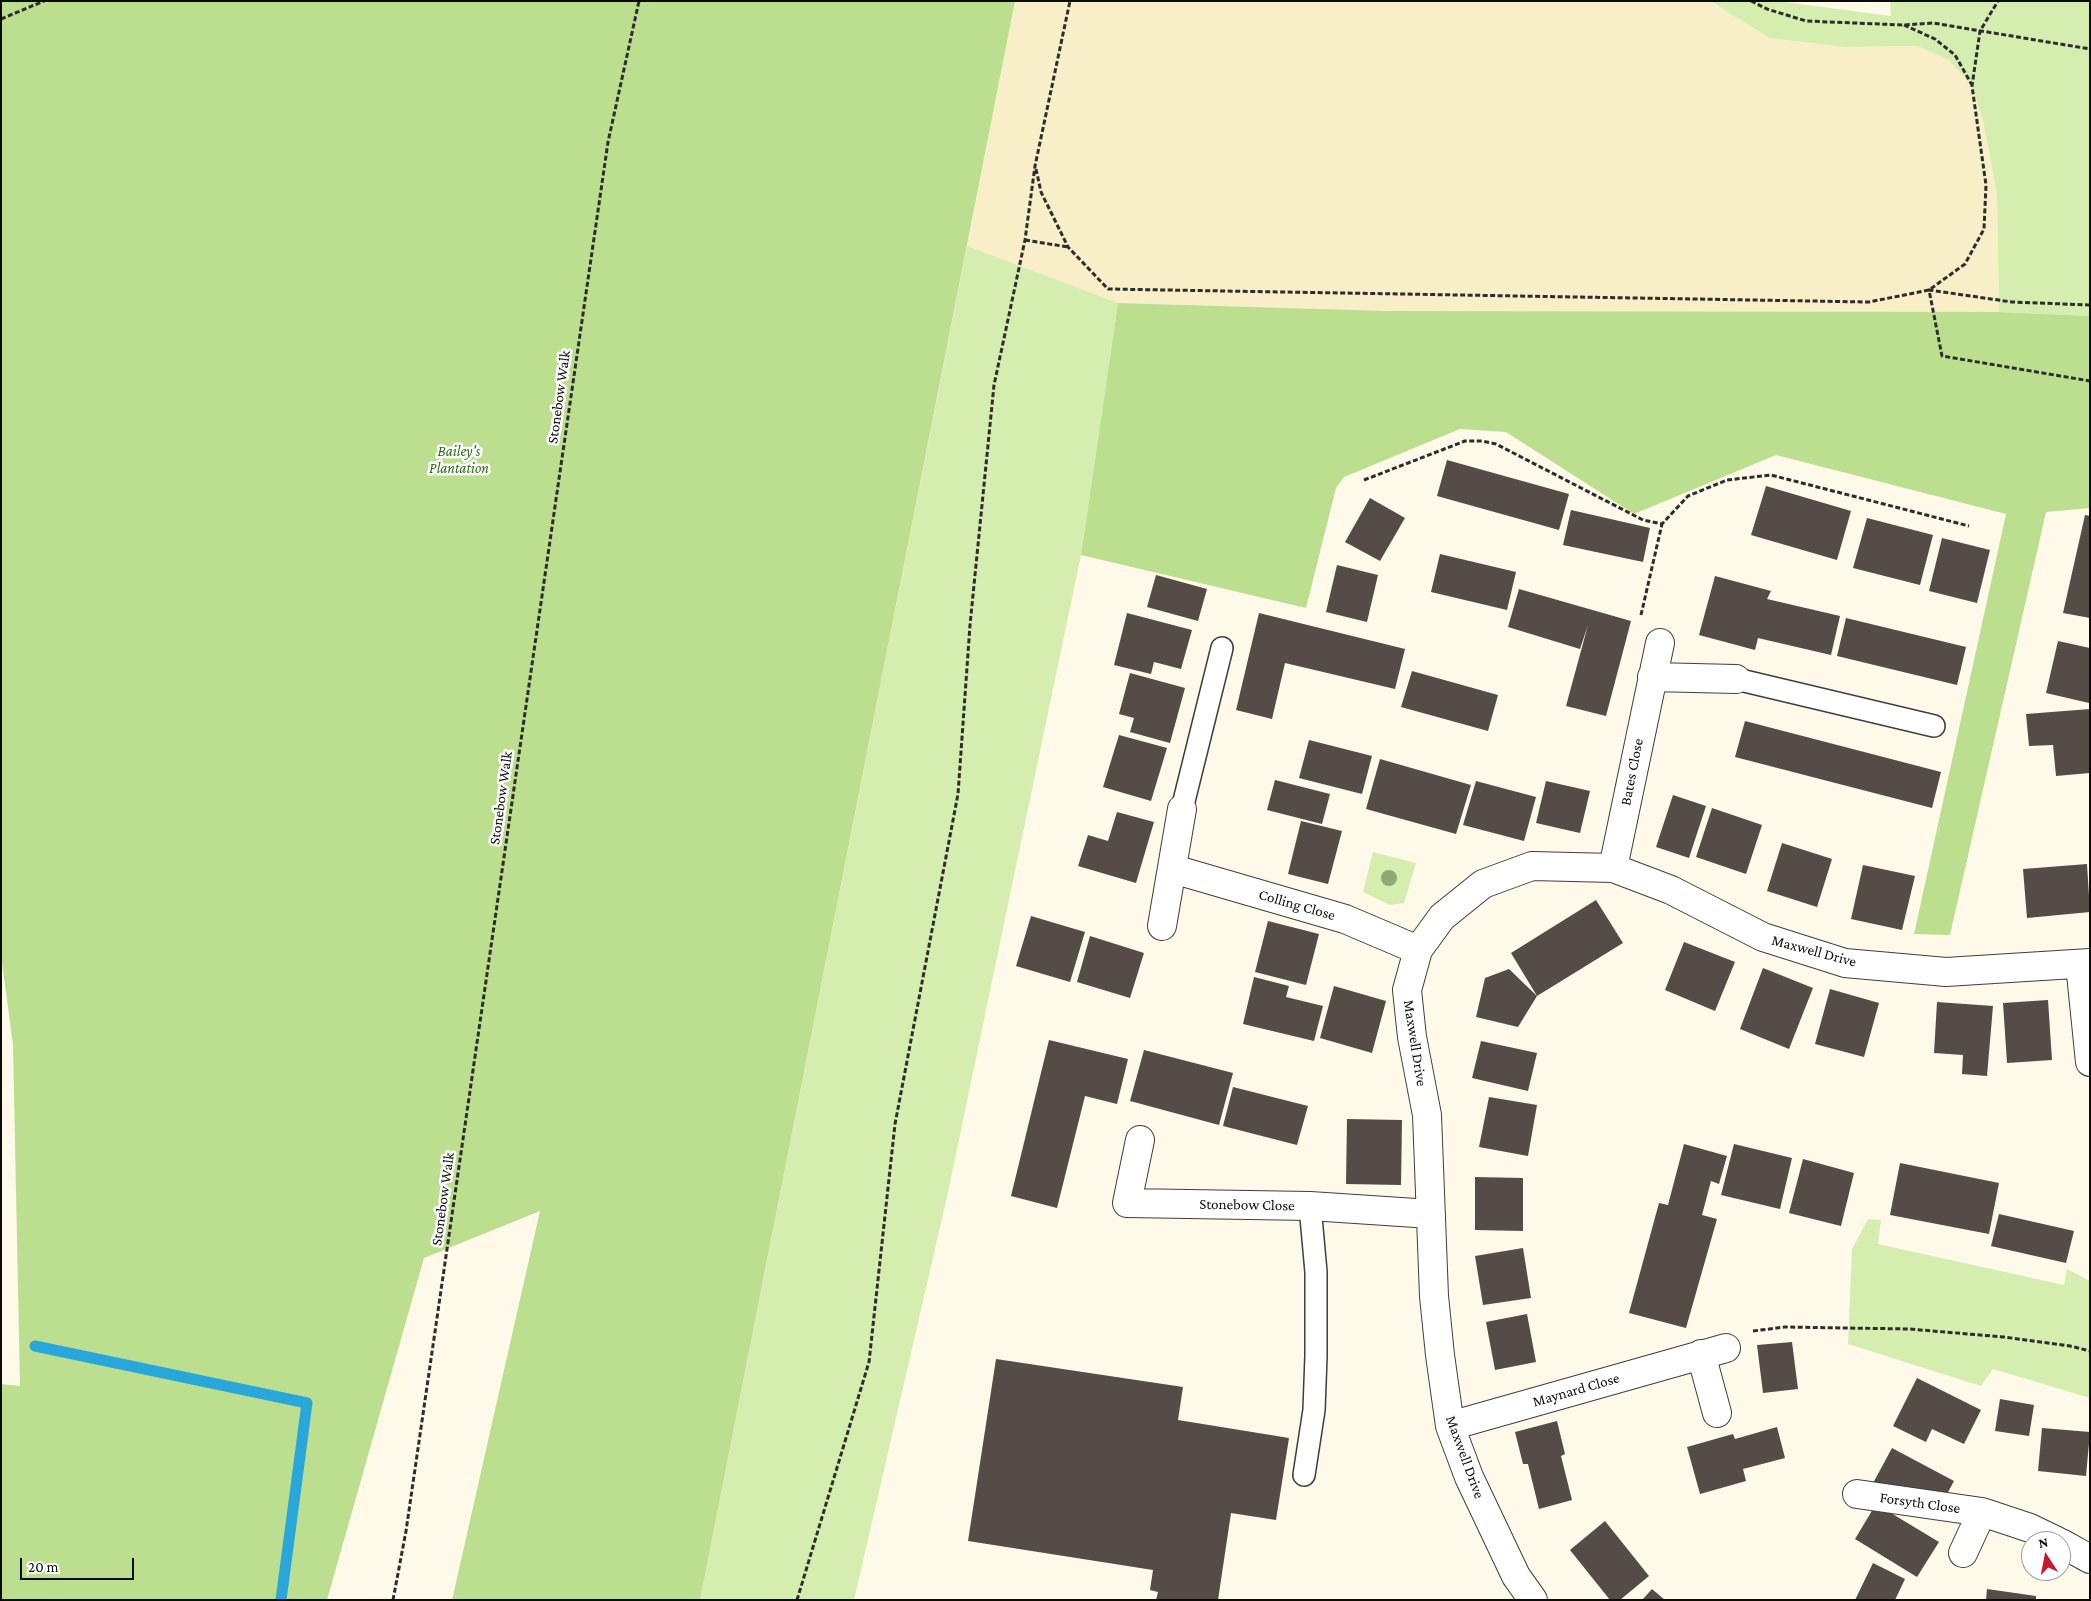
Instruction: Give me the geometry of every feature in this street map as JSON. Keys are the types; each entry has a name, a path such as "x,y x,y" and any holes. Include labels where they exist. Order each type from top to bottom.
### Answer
{"street":[{"name":"Bates Close","path":"1613,868 1660,643"},
{"path":"1652,677 1736,679"},
{"path":"1162,926 1182,809"},
{"name":"Maxwell Drive","path":"1533,1600 1516,1576 1487,1517 1450,1426 1435,1306 1427,1115 1412,1037 1407,990 1418,950 1442,917 1483,884 1532,866 1613,868 1670,890 1763,937 1845,963 1946,972 2085,963"},
{"name":"Colling Close","path":"1173,869 1345,919 1418,950"},
{"path":"2085,963 2090,1062"},
{"name":"Stonebow Close","path":"1140,1140 1127,1203 1310,1206 1431,1214"},
{"path":"1714,1351 1718,1413"},
{"name":"Maynard Close","path":"1450,1426 1714,1351"},
{"name":"Forsyth Close","path":"1857,1494 1982,1512 2036,1531"},
{"name":"Forsyth Close","path":"1964,1552 1982,1512"},
{"path":"2071,1549 2090,1559"}],"lane":[{"path":"1182,809 1222,648"},
{"path":"1736,679 1934,726"},
{"path":"1304,1475 1314,1410 1316,1356 1316,1272 1310,1206"}],"path":[{"path":"1,19 44,1"},
{"name":"Stonebow Walk","path":"393,1600 406,1530 608,142 639,1"},
{"path":"797,1600 869,1362 895,1124 958,794 970,625 994,385 1025,240 1035,166 1070,1"},
{"path":"1752,1 1767,9 1806,21 1903,25 1933,23 2090,49"},
{"path":"1929,290 1965,264 1984,229 1986,185 1972,86 1980,31 1998,1"},
{"path":"1903,25 1935,39 1955,56 1972,86"},
{"path":"1035,166 1041,192 1068,247 1108,289 1869,302 1929,290 2012,302 2090,305"},
{"path":"1025,240 1068,247"},
{"path":"1929,290 1942,356 2090,381"},
{"path":"1364,480 1465,441 1482,441 1496,444 1643,520 1662,524"},
{"path":"1641,617 1662,524 1688,496 1727,480 1771,475 1969,526"},
{"path":"1714,1351 1730,1334 1785,1327 1909,1329 2004,1337 2070,1346 2090,1352"}],"shaded area":[{"path":"1015,1 1710,1 1717,7 1847,47 1917,46 1949,60 1972,86 1983,120 1997,194 1999,312 1387,311 1118,303 967,246"}],"green space":[{"name":"Bailey's Plantation","path":"1,1 1015,1 700,1600 452,1600 540,1211 424,1258 327,1600 1,1600 1,1384 20,1386 13,1045 1,955"},
{"path":"1710,1 1777,1 1891,16 1890,1 2090,1 2090,316 1999,312 1997,194 1983,120 1972,86 1949,60 1917,46 1847,47 1770,38"},
{"path":"967,246 1118,303 1081,555 947,1197 854,1600 700,1600"},
{"path":"1118,303 1387,311 1999,312 2090,316 2090,508 2046,512 1950,935 1914,934 2006,514 1776,455 1634,514 1506,432 1460,429 1344,477 1336,488 1306,608 1081,555"},
{"path":"1373,852 1416,863 1404,903 1390,905 1363,892"},
{"path":"1868,1219 1881,1220 1878,1244 2064,1285 2067,1269 2090,1281 2090,1398 1993,1369 1981,1386 1848,1344 1852,1249"}],"building":[{"path":"1447,460 1569,494 1559,530 1437,496"},
{"path":"1766,486 1851,511 1837,560 1751,535"},
{"path":"1370,498 1405,518 1380,561 1345,542"},
{"path":"1571,510 1650,528 1643,562 1563,545"},
{"path":"2085,515 2090,516 2090,618 2063,613"},
{"path":"1867,518 1933,535 1920,585 1853,568"},
{"path":"1942,538 1990,550 1977,603 1929,591"},
{"path":"1440,554 1516,572 1507,610 1431,592"},
{"path":"1337,565 1378,575 1367,622 1326,612"},
{"path":"1156,575 1207,589 1198,621 1147,607"},
{"path":"1715,576 1771,591 1767,599 1840,616 1831,655 1758,638 1755,650 1699,635"},
{"path":"1519,589 1631,621 1606,716 1566,706 1588,625 1580,649 1508,627"},
{"path":"1127,613 1192,630 1181,669 1154,662 1151,674 1114,665"},
{"path":"1259,613 1405,649 1395,689 1285,663 1272,719 1236,710"},
{"path":"1846,618 1966,647 1957,685 1837,656"},
{"path":"2058,641 2090,648 2089,703 2046,693"},
{"path":"1412,671 1498,695 1488,731 1401,707"},
{"path":"1130,673 1185,688 1170,743 1130,732 1134,718 1119,714"},
{"path":"2090,709 2090,773 2056,776 2053,745 2029,746 2026,714"},
{"path":"1745,721 1941,772 1932,808 1735,757"},
{"path":"1119,735 1167,748 1151,801 1103,787"},
{"path":"1309,740 1372,756 1362,794 1299,778"},
{"path":"1380,759 1471,785 1456,834 1366,809"},
{"path":"1275,780 1330,794 1322,824 1267,810"},
{"path":"1476,781 1536,797 1524,841 1463,825"},
{"path":"1546,781 1590,791 1580,833 1536,823"},
{"path":"1673,795 1706,806 1689,858 1656,847"},
{"path":"1712,808 1762,825 1746,874 1696,857"},
{"path":"1117,812 1154,822 1136,883 1078,866 1088,835 1108,841"},
{"path":"1301,821 1342,831 1328,884 1288,874"},
{"path":"1782,843 1832,859 1817,907 1767,891"},
{"path":"2087,864 2090,912 2027,918 2023,869"},
{"path":"1863,865 1915,876 1902,930 1851,919"},
{"path":"1596,900 1623,943 1537,996 1511,953"},
{"path":"1031,916 1085,932 1070,982 1016,966"},
{"path":"1268,921 1319,934 1306,985 1255,972"},
{"path":"1090,936 1144,953 1130,998 1077,982"},
{"path":"1684,942 1735,962 1715,1011 1665,990"},
{"path":"1763,968 1813,988 1789,1049 1740,1029"},
{"path":"1509,969 1537,996 1518,1027 1476,1017 1485,978"},
{"path":"1254,977 1289,986 1286,997 1323,1006 1314,1041 1243,1024"},
{"path":"1334,986 1386,1001 1372,1053 1320,1038"},
{"path":"1830,989 1879,1003 1864,1057 1815,1044"},
{"path":"2048,1000 2052,1060 2007,1063 2003,1003"},
{"path":"1937,1002 1993,1006 1987,1076 1962,1074 1963,1055 1934,1053"},
{"path":"1049,1040 1128,1059 1117,1104 1085,1096 1057,1208 1011,1196"},
{"path":"1481,1041 1537,1053 1528,1091 1472,1078"},
{"path":"1144,1050 1233,1073 1219,1125 1130,1101"},
{"path":"1233,1087 1308,1106 1297,1145 1223,1126"},
{"path":"1489,1097 1537,1105 1528,1156 1479,1147"},
{"path":"1347,1119 1402,1120 1401,1185 1346,1184"},
{"path":"1684,1144 1727,1156 1719,1184 1711,1181 1702,1215 1717,1219 1686,1328 1629,1313 1659,1203 1668,1205"},
{"path":"1734,1144 1792,1158 1780,1209 1721,1195"},
{"path":"1803,1159 1854,1173 1841,1226 1789,1213"},
{"path":"1900,1163 1999,1183 1989,1234 1890,1215"},
{"path":"1475,1177 1523,1178 1523,1231 1475,1230"},
{"path":"1999,1214 2074,1231 2066,1263 1991,1246"},
{"path":"1523,1248 1531,1298 1483,1305 1475,1256"},
{"path":"1527,1314 1536,1362 1495,1370 1486,1322"},
{"path":"1792,1342 1798,1389 1763,1393 1757,1345"},
{"path":"996,1359 1183,1387 1178,1420 1289,1438 1276,1520 1231,1513 1218,1600 1156,1600 1158,1592 1150,1590 1153,1570 968,1541"},
{"path":"1917,1378 1981,1410 1964,1444 1932,1429 1926,1442 1893,1426"},
{"path":"2000,1399 2034,1405 2029,1436 1995,1431"},
{"path":"1557,1421 1565,1454 1561,1456 1572,1500 1539,1509 1528,1464 1523,1464 1515,1432"},
{"path":"1777,1427 1785,1458 1743,1469 1746,1481 1700,1494 1687,1447 1733,1434 1735,1439"},
{"path":"2042,1428 2090,1432 2086,1476 2038,1471"},
{"path":"1892,1448 1954,1481 1934,1518 1872,1485"},
{"path":"1876,1504 1939,1542 1917,1577 1855,1539"},
{"path":"1605,1521 1649,1576 1620,1600 1610,1600 1570,1550"},
{"path":"1873,1563 1905,1579 1895,1600 1855,1600"},
{"path":"1652,1589 1665,1600 1642,1600"},
{"path":"1987,1589 2036,1596 2036,1600 1986,1600"}],"waterway":[{"path":"35,1346 307,1403 281,1600"}]}
